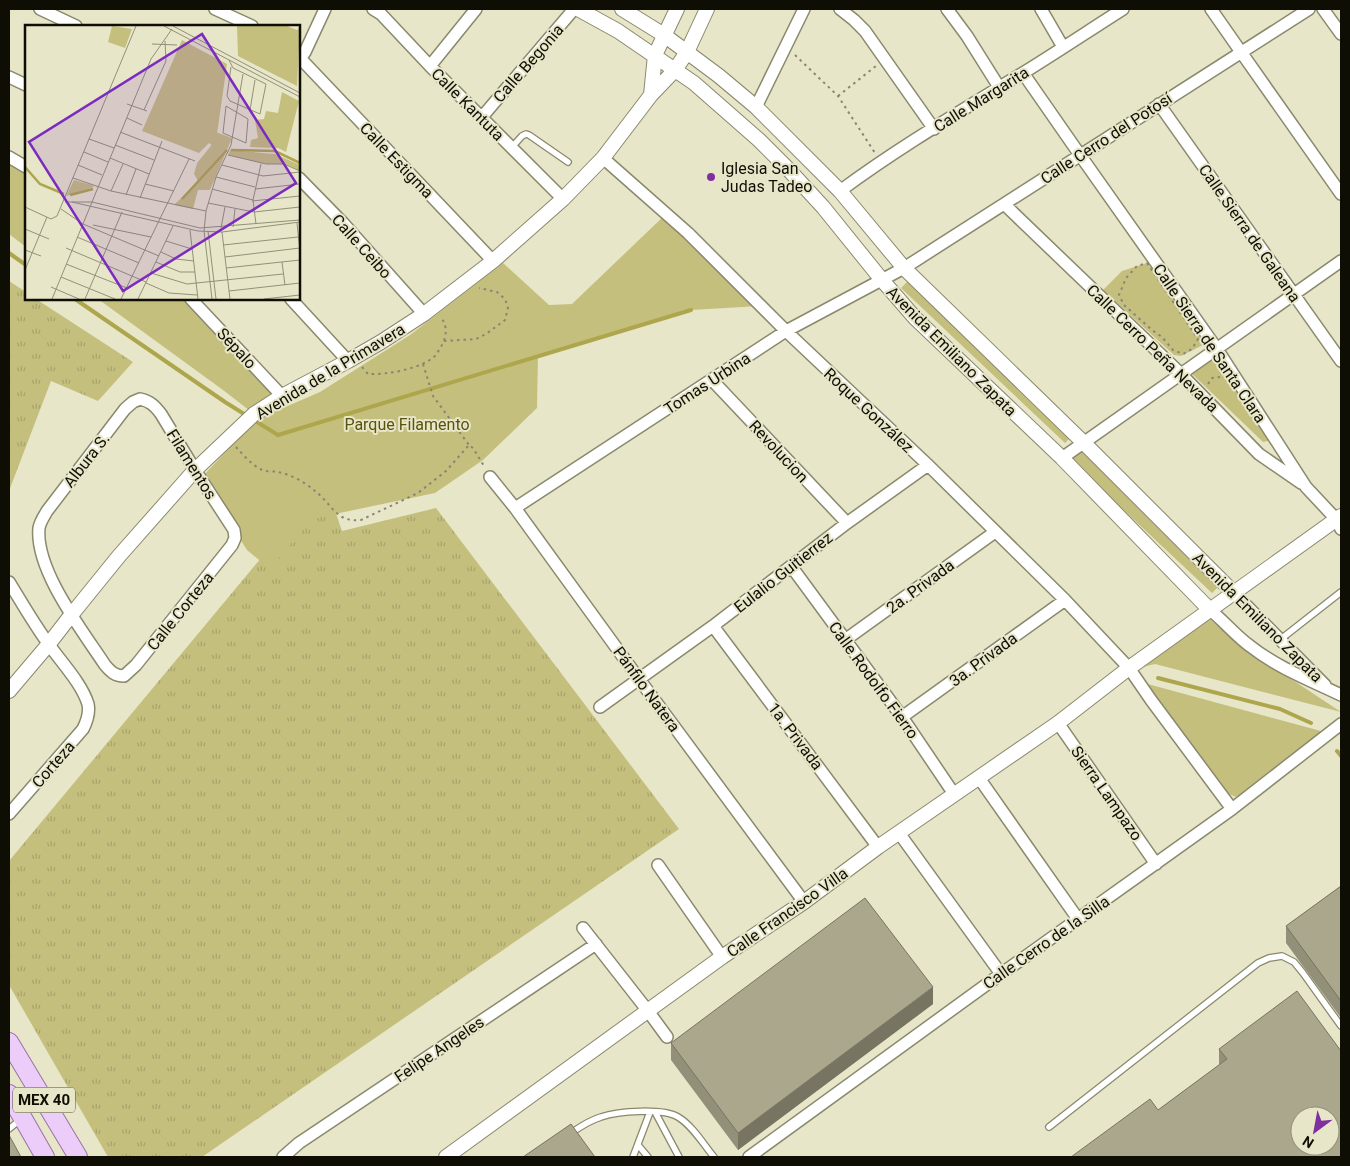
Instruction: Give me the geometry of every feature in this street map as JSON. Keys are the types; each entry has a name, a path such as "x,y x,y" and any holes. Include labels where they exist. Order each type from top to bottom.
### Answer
{"main road":[{"name":"MEX 40","path":"9,1042 78,1157"},
{"name":"MEX 40","path":"9,1094 45,1157"}],"street":[{"path":"40,9 74,25"},
{"path":"215,9 250,25"},
{"path":"301,55 325,9"},
{"path":"430,66 476,9"},
{"name":"Avenida Emiliano Zapata","path":"576,9 618,31 694,83 759,140 823,207 915,318 1062,458 1210,610 1250,646 1276,664 1341,696"},
{"name":"Calle Begonia","path":"482,117 576,9"},
{"name":"Avenida Emiliano Zapata","path":"622,9 664,35 719,76 756,108 840,191 904,268 1084,442 1330,690"},
{"path":"651,95 655,56 677,9"},
{"name":"Avenida de la Primavera","path":"9,691 120,556 195,470 254,414 282,396 352,359 429,311 493,261 563,199 604,158 651,95 675,70 707,9"},
{"path":"756,108 804,9"},
{"path":"840,9 865,31 934,129"},
{"path":"947,9 967,36 999,87"},
{"path":"1040,9 1063,47"},
{"name":"Calle Margarita","path":"840,191 881,161 1123,9"},
{"path":"1211,9 1341,194"},
{"name":"Calle Cerro del Potosí","path":"904,268 1308,9"},
{"path":"1324,9 1341,34"},
{"name":"Calle Kantuta","path":"380,11 430,66 563,199"},
{"name":"Calle Estigma","path":"301,55 493,261"},
{"name":"Calle Sierra de Santa Clara","path":"1023,73 1217,349 1306,487 1340,522"},
{"path":"9,77 25,85"},
{"name":"Calle Sierra de Galeana","path":"1160,104 1341,361"},
{"path":"9,157 25,167"},
{"name":"Roque González","path":"604,158 688,233 786,332 928,465 1064,600 1129,668 1232,809"},
{"name":"Calle Ceibo","path":"300,179 429,311"},
{"name":"Calle Cerro Peña Nevada","path":"1004,204 1181,374 1259,454 1306,487"},
{"path":"1062,458 1341,261"},
{"name":"Tomas Urbina","path":"515,508 786,332 904,268"},
{"name":"Sépalo","path":"192,300 282,396"},
{"path":"292,300 352,359"},
{"name":"Revolucion","path":"712,380 847,523"},
{"name":"Filamentos","path":"140,399 155,405 228,520 234,530 235,538"},
{"name":"Albura S.","path":"69,618 47,571 40,542 39,528 47,511 125,409 140,399"},
{"name":"Eulalio Guitierrez","path":"600,707 714,626 847,523 928,465"},
{"name":"Pánfilo Natera","path":"490,476 804,902"},
{"name":"Calle Francisco Villa","path":"446,1157 722,957 804,902 878,847 1058,723 1129,668 1210,610 1340,522"},
{"name":"2a. Privada","path":"846,640 995,532"},
{"name":"Calle Corteza","path":"69,618 111,672 118,676 124,676 136,665 232,545 235,538"},
{"name":"Calle Rodolfo Fierro","path":"791,566 902,717 954,794"},
{"path":"9,582 51,642"},
{"name":"3a. Privada","path":"902,717 1064,600"},
{"name":"1a. Privada","path":"714,626 878,847"},
{"name":"Corteza","path":"9,814 83,729 88,720 89,710 82,690 51,642"},
{"name":"Sierra Lampazo","path":"1058,723 1156,864"},
{"name":"Calle Cerro de la Silla","path":"749,1157 1232,809 1341,724"},
{"path":"979,778 1078,919"},
{"path":"899,833 1001,974"},
{"path":"658,866 722,957"},
{"path":"583,928 667,1037"},
{"name":"Felipe Angeles","path":"283,1157 307,1138 596,944"}],"lane":[{"path":"512,148 526,134 568,162"},
{"path":"1281,639 1341,592"},
{"path":"1049,1127 1258,963 1269,958 1282,956 1294,962 1341,1026"},
{"path":"633,1157 652,1112"},
{"path":"652,1112 679,1157"},
{"path":"564,1138 587,1122 615,1113 652,1112 671,1114 687,1123 714,1157"},
{"path":"9,1128 22,1117"},
{"path":"638,1145 648,1157"}],"path":[{"path":"785,47 838,96 881,161"},
{"path":"838,96 884,59"},
{"path":"1147,262 1198,339 1192,348 1183,354 1173,350 1162,337 1124,305 1119,295 1126,278 1137,266 1147,262"},
{"path":"444,340 476,339 505,320 508,308 505,299 496,292 478,288 466,282"},
{"path":"352,359 368,374 379,374 423,364 435,356 446,335 445,323 429,311"},
{"path":"423,364 433,396 473,448 490,476"},
{"path":"1202,381 1208,387 1208,383 1212,378 1225,378 1220,371"},
{"path":"228,438 246,459 262,470 280,472 306,484 317,492 336,514 352,521 362,520 418,493 446,471 469,445"}],"green space":[{"path":"9,157 25,166 25,246 9,234"},
{"name":"Parque Filamento","path":"666,214 760,306 691,310 538,356 537,408 483,460 435,493 311,519 270,569 247,550 201,478 252,424 269,414 320,392 410,335 503,263 549,305 572,304"},
{"path":"1147,263 1205,333 1207,336 1203,345 1181,356 1174,355 1103,290 1122,271"},
{"path":"916,273 1076,432 1065,443 901,288"},
{"path":"9,281 25,291 25,300 38,300 133,362 98,401 51,381 9,491"},
{"path":"99,300 191,300 282,396 254,414"},
{"path":"1217,353 1274,436 1268,441 1263,442 1188,370"},
{"path":"1087,443 1226,579 1212,593 1068,458"},
{"path":"325,481 342,531 436,508 679,829 202,1157 108,1157 9,985 9,861"},
{"path":"1205,616 1261,659 1341,712 1155,664 1135,669"},
{"path":"1144,683 1332,734 1236,797 1229,794 1149,702"}],"building":[{"path":"1341,886 1341,1001 1286,926"},
{"path":"865,898 933,987 738,1133 671,1043"},
{"path":"1297,991 1341,1051 1341,1157 1071,1157 1150,1099 1158,1110 1227,1059 1219,1049"},
{"path":"571,1124 595,1157 523,1157"},
{"path":"9,1135 21,1157 9,1157"}],"waterway":[{"path":"9,253 25,264"},
{"path":"76,300 225,402 278,435 691,310"},
{"path":"1158,678 1280,709 1311,723"},
{"path":"1337,751 1341,756"}],"place":[{"name":"Iglesia San Judas Tadeo","path":"711,177"}]}
